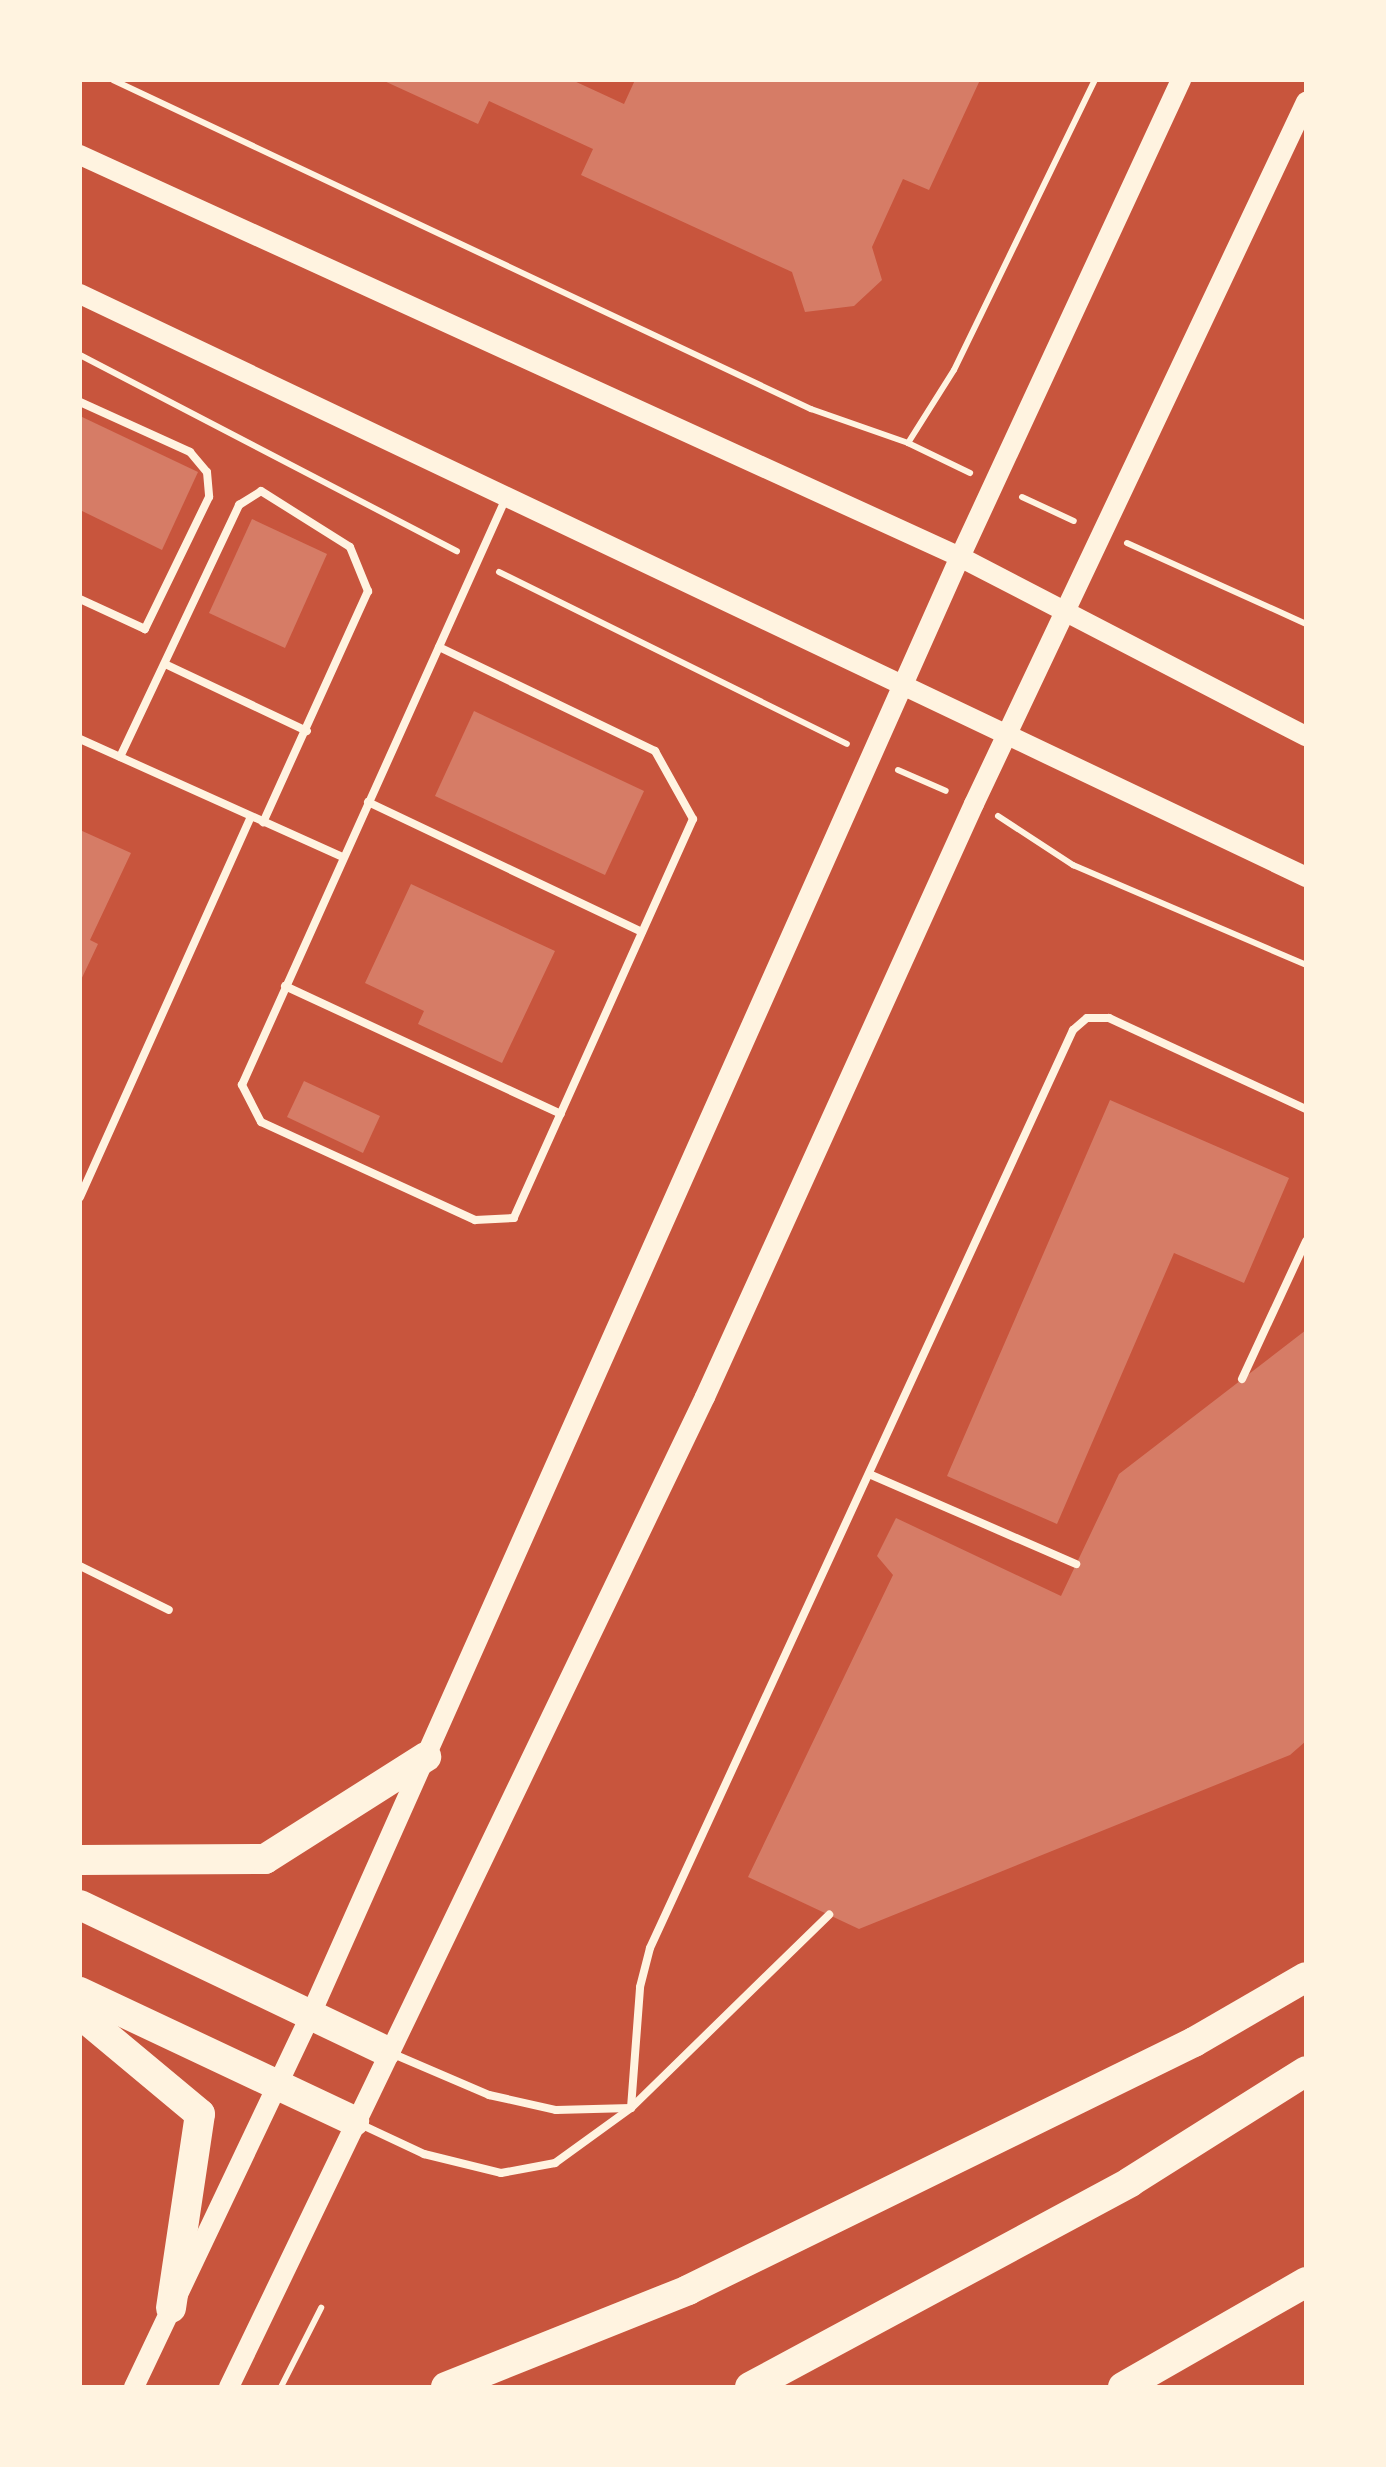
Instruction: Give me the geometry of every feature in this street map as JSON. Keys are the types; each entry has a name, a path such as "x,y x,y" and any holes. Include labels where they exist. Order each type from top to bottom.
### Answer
{"highway":[{"path":"80,1860 265,1859 426,1757"},
{"path":"80,1906 386,2050"},
{"path":"446,2387 688,2290 1194,2042 1306,1977"},
{"path":"80,1992 354,2121"},
{"path":"80,2014 200,2114 172,2308"},
{"path":"750,2387 1130,2182 1306,2071"},
{"path":"1123,2387 1306,2282"}],"main road":[{"path":"134,2387 310,2016 908,684 992,484 1182,80"},
{"path":"232,2380 386,2050 705,1397 974,804 1306,102"},
{"path":"80,155 960,557 1065,615 1306,736"},
{"path":"80,294 908,684 1306,878"}],"lane":[{"path":"80,402 190,452 207,472 209,497 145,630 80,599"},
{"path":"120,757 239,505 261,491 350,547 368,591 263,822"},
{"path":"439,647 654,751 693,820 514,1218 475,1220 261,1122 242,1085 506,496"},
{"path":"165,664 307,731"},
{"path":"80,739 342,858"},
{"path":"368,802 642,932"},
{"path":"80,1197 251,817"},
{"path":"286,986 560,1114"},
{"path":"632,2108 640,1987 650,1948 1074,1030 1088,1018 1109,1018 1306,1108"},
{"path":"1242,1379 1306,1241"},
{"path":"869,1474 1076,1564"},
{"path":"80,1566 169,1610"},
{"path":"354,2121 424,2154 501,2173 555,2164 632,2108 829,1915"},
{"path":"386,2050 489,2096 556,2110 632,2108"}],"path":[{"path":"112,80 810,409 908,443 1306,624"},
{"path":"908,443 954,370 1095,80"},
{"path":"80,354 477,562 1037,836 1074,865 1306,965"},
{"path":"281,2387 322,2308"}],"building":[{"path":"382,80 572,80 624,104 635,80 980,80 929,190 903,179 872,247 882,280 854,306 805,312 792,272 581,175 593,149 489,101 478,124"},
{"path":"80,416 198,472 162,550 80,510"},
{"path":"252,519 327,554 285,648 209,613"},
{"path":"474,711 644,791 605,875 435,796"},
{"path":"80,830 131,853 90,940 98,944 80,982"},
{"path":"411,884 555,951 502,1063 418,1024 424,1011 365,983"},
{"path":"304,1081 380,1116 363,1153 287,1117"},
{"path":"1110,1100 1289,1178 1244,1283 1174,1253 1057,1524 947,1476"},
{"path":"1306,1330 1306,1741 1290,1755 859,1929 748,1877 893,1575 877,1556 896,1518 1061,1596 1119,1474"}]}
